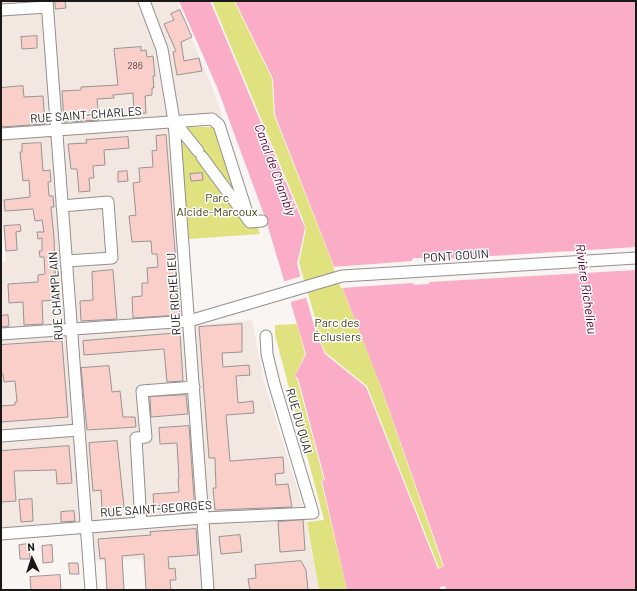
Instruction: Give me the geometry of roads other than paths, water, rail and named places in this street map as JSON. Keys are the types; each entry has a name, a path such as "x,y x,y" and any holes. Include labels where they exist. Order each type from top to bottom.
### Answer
{"street":[{"name":"RUE RICHELIEU","path":"144,1 162,49 174,122 208,590"},
{"path":"1,10 47,4"},
{"name":"RUE CHAMPLAIN","path":"47,4 91,590"},
{"path":"174,122 212,119 219,125 250,222"},
{"name":"RUE SAINT-CHARLES","path":"1,134 174,122"},
{"path":"174,122 200,154 250,222"},
{"path":"62,206 108,202 112,258 66,261"},
{"path":"250,222 262,221"},
{"name":"PONT GOUIN","path":"1,334 189,321 342,276 636,258"},
{"name":"RUE DU QUAI","path":"266,336 274,383 313,513"},
{"path":"141,523 136,438 146,437 142,391 194,387"},
{"path":"1,436 79,430"},
{"name":"RUE SAINT-GEORGES","path":"1,534 203,518 313,513"}],"water":[{"path":"179,1 210,1 305,228 297,264 316,333 325,354 366,387 438,569 444,566 380,384 275,115 273,79 235,1 636,1 636,590 446,590 445,586 440,587 441,590 347,590 322,481 325,480 298,378 295,376 306,354 266,220 217,87"}],"water label":[{"name":"Canal de Chambly","path":"275,170"},
{"name":"Rivière Richelieu","path":"586,289"}],"park label":[{"name":"Parc Alcide-Marcoux","path":"217,205"},
{"name":"Parc des Éclusiers","path":"337,330"}]}
